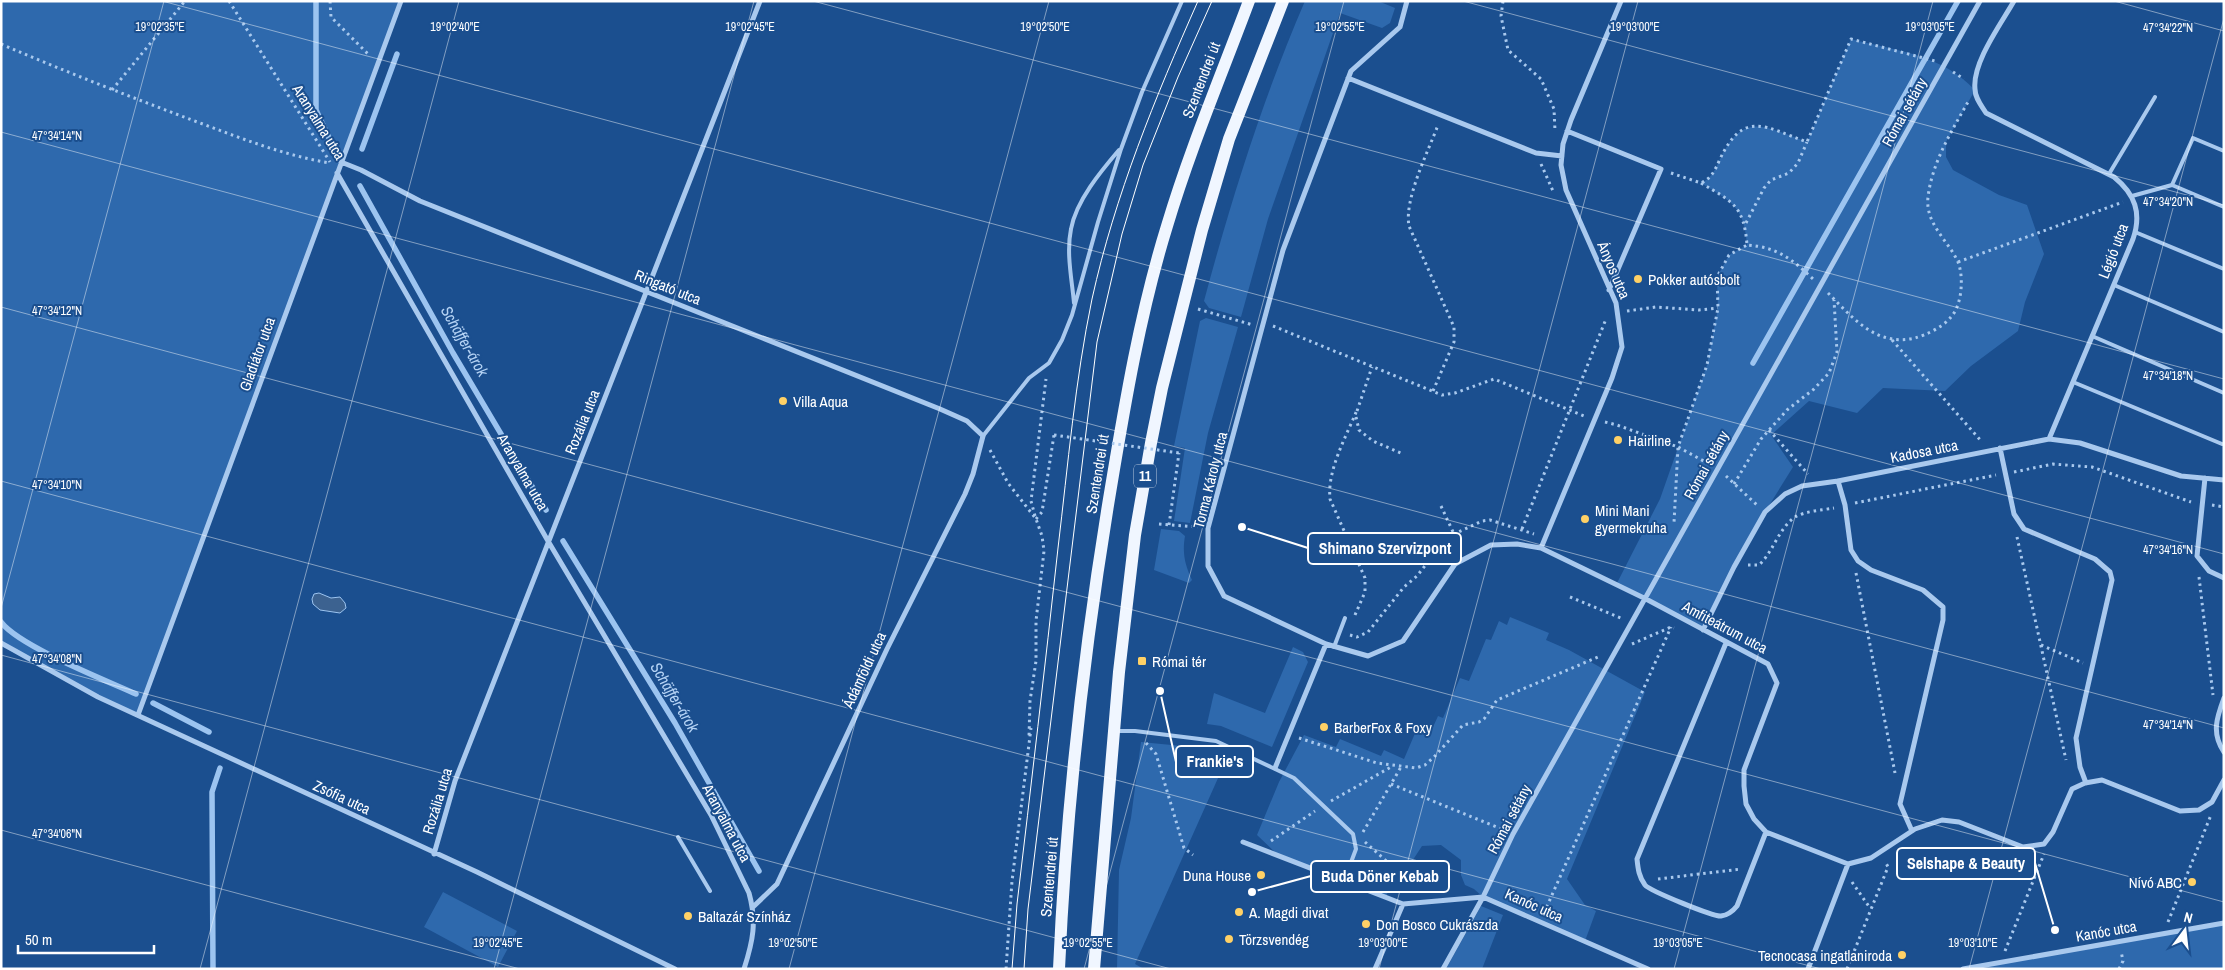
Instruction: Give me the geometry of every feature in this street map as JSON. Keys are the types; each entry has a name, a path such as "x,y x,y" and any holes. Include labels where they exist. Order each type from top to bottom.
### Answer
{"main road":[{"name":"Szentendrei út","path":"1059,969 1063,896 1075,758 1096,577 1129,376 1166,227 1203,120 1249,1"},
{"name":"11","path":"1094,969 1113,731 1135,535 1162,388 1202,230 1229,139 1283,1"}],"street":[{"name":"Gladiátor utca","path":"138,715 401,1"},
{"name":"Rozália utca","path":"434,854 455,781 760,1"},
{"name":"Torma Károly utca","path":"1407,1 1400,27 1351,71 1283,250 1208,528 1208,566 1224,596 1326,644 1368,656 1403,641 1455,564 1491,545 1517,544 1541,548 1646,599"},
{"name":"Ányos utca","path":"1541,548 1612,378 1622,347 1616,303 1566,190 1562,165 1563,144 1567,131 1621,1"},
{"name":"Római sétány","path":"1443,969 1483,897 1513,834 1980,1"},
{"path":"2014,1 1974,76 1974,90 1986,113 2109,174 2123,184 2132,196"},
{"path":"1348,78 1536,152 1562,156"},
{"path":"1567,131 1661,169 1609,290"},
{"name":"Ringató utca","path":"341,162 420,201 958,417 967,421 983,436"},
{"name":"Aranyalma utca","path":"337,173 548,541 711,815 750,894 753,906 753,941 744,969"},
{"name":"Légió utca","path":"2049,439 2135,232 2137,211 2132,196"},
{"name":"Ádámföldi utca","path":"753,906 777,884 887,649 965,494 973,474 983,436"},
{"name":"Kadosa utca","path":"1703,630 1734,567 1765,512 1785,494 1802,486 1838,481 2049,439 2080,443 2181,476 2224,480"},
{"path":"2000,448 2014,514 2024,529 2095,559 2110,572 2112,580 2076,738 2080,764 2086,783"},
{"path":"2205,478 2197,556 2209,571 2224,578"},
{"path":"1838,481 1845,505 1851,550 1858,561 1871,570 1923,590 1943,608 1944,620 1900,801 1912,831"},
{"name":"Amfiteátrum utca","path":"1646,599 1768,664 1777,684 1744,770 1746,804 1754,819 1766,832"},
{"name":"Zsófia utca","path":"1,643 98,697 434,854 477,872 675,969"},
{"path":"1726,643 1637,859 1638,872 1646,887 1706,913 1720,916 1730,914 1737,906 1766,832 1848,864 1871,858 1912,831 1942,820 1959,822 2024,847 2044,844 2053,832 2072,789 2086,783 2102,780 2180,811 2199,810 2212,802 2224,780"},
{"path":"1275,768 1326,644"},
{"path":"2224,698 2216,720 2218,744 2224,752"},
{"path":"1243,842 1403,904 1375,969"},
{"path":"1808,969 1848,864"},
{"name":"Kanóc utca","path":"1403,904 1483,897 1648,969"},
{"name":"Kanóc utca","path":"1963,969 2224,923"}],"lane":[{"path":"983,436 1029,378 1049,363 1062,340 1121,149 1142,92 1182,1"},
{"path":"2109,174 2155,97"},
{"path":"2172,185 2193,138 2224,150"},
{"path":"1074,306 1069,255 1071,229 1089,189 1103,168 1121,149"},
{"path":"2132,196 2172,185 2224,207"},
{"path":"2135,232 2224,269"},
{"path":"2114,285 2224,332"},
{"path":"2092,336 2224,393"},
{"path":"2073,382 2222,444"},
{"path":"1334,646 1345,618"},
{"path":"1113,731 1135,731 1216,741 1294,778 1351,831 1355,839 1356,849 1344,881"},
{"path":"678,837 710,891"}],"path":[{"path":"112,90 185,1"},
{"name":"Aranyalma utca","path":"229,1 337,173"},
{"path":"330,1 331,17 378,63"},
{"path":"1503,1 1501,16 1508,50 1541,79 1554,109 1555,133 1563,144"},
{"path":"1672,552 1678,447 1708,365 1718,308 1717,277 1729,255 1747,245 1777,250 1812,277 1863,328 1878,336 1892,340 1906,340 1921,336 1951,317 1957,306 1960,294 1961,278 1958,262 1933,223 1928,210 1928,198 1932,180 1946,142 1974,90 1964,79 1933,60 1851,39 1798,163 1789,173 1771,180 1764,188 1746,222 1747,245"},
{"path":"1,44 112,90 298,157 330,163"},
{"path":"1433,392 1454,342 1454,326 1408,226 1407,216 1411,197 1442,115"},
{"path":"1701,183 1710,179 1728,142 1736,133 1748,126 1761,126 1807,142"},
{"path":"1536,152 1555,196"},
{"path":"1661,169 1701,183 1733,202 1746,222"},
{"path":"1958,262 2119,205 2132,196"},
{"path":"1734,484 1761,439 1787,410 1814,389 1829,372 1838,352 1834,299"},
{"path":"1618,313 1656,307 1699,310 1718,308"},
{"path":"1198,309 1263,325 1442,395 1455,393 1494,379 1595,420 1617,425 1678,447 1718,469 1765,512"},
{"path":"1522,529 1609,314"},
{"path":"1892,340 1990,451"},
{"path":"1030,737 1030,701 1036,661 1036,621 1044,551 1042,536 1031,501 1049,363"},
{"path":"1354,618 1365,592 1365,578 1330,499 1329,488 1331,476 1372,367"},
{"path":"1357,410 1355,421 1359,430 1373,441 1402,454"},
{"path":"1769,430 1817,484"},
{"path":"1036,519 1042,512 1054,435 1179,453 1169,525"},
{"path":"983,436 1008,483 1036,519"},
{"path":"1743,574 1748,565 1759,565 1765,560 1784,529 1796,516 2053,464 2092,467 2202,504 2224,507"},
{"path":"1441,506 1454,534"},
{"path":"2014,514 2017,543 2067,766 2080,764"},
{"path":"1159,524 1208,528"},
{"path":"1418,535 1442,544"},
{"path":"1851,550 1900,801"},
{"path":"2197,556 2216,720"},
{"path":"1570,597 1632,623"},
{"path":"1289,735 1377,763 1416,768 1425,765 1434,757 1464,725 1484,719 1500,699 1618,648 1645,640 1671,627"},
{"path":"1671,627 1680,631"},
{"path":"1540,922 1671,627"},
{"path":"2040,645 2093,667"},
{"path":"1006,969 1012,881 1031,728"},
{"path":"1135,731 1156,754 1184,848 1194,855"},
{"path":"1355,839 1365,831 1401,767"},
{"path":"1391,784 1513,834"},
{"path":"2163,933 2211,818 2212,802"},
{"path":"1355,839 1368,843 1397,872 1432,901"},
{"path":"2001,962 2044,853 2044,844"},
{"path":"1847,969 1888,867 1880,853"},
{"path":"1642,880 1753,867"},
{"path":"1845,871 1870,908"},
{"path":"2118,941 2123,961 2119,969"}],"shaded area":[{"path":"1,1 401,1 138,715 1,646"},
{"path":"1305,1 1378,1 1395,8 1390,23 1382,28 1340,13 1268,219 1241,317 1209,308 1204,301 1225,225 1249,150 1275,75"},
{"path":"1851,39 1933,61 1962,78 1975,90 1946,142 1946,157 1953,170 1999,195 2027,205 2044,254 2025,302 2018,331 1971,366 1945,391 1883,388 1857,413 1809,401 1771,435 1793,467 1765,512 1703,630 1616,585 1660,499 1707,365 1718,308 1717,277 1729,255 1747,245 1743,222 1739,213 1721,195 1701,183 1713,173 1729,144 1747,128 1757,126 1767,128 1807,142"},
{"path":"1206,318 1238,327 1208,433 1190,523 1174,521 1185,448 1174,446 1200,321"},
{"path":"1161,529 1179,531 1185,536 1185,559 1192,580 1189,583 1154,570"},
{"path":"319,593 331,598 340,597 345,603 346,608 340,613 320,610 313,604 312,599 314,594"},
{"path":"1510,617 1549,633 1546,640 1569,650 1645,692 1567,879 1585,905 1596,911 1585,941 1483,897 1474,889 1465,885 1461,875 1461,860 1441,845 1422,846 1407,869 1394,874 1386,897 1278,855 1257,835 1279,782 1304,735 1336,747 1340,739 1381,756 1384,750 1404,759 1416,731 1429,736 1438,716 1443,718 1460,678 1469,681 1486,639 1491,640 1499,621 1507,625"},
{"path":"1293,647 1303,652 1308,662 1272,747 1221,726 1207,724 1214,693 1265,713"},
{"path":"1141,742 1202,748 1227,758 1135,964 1144,969 1117,969 1119,870 1131,818"},
{"path":"443,892 517,931 498,967 424,927"},
{"path":"1481,906 1503,915 1482,969 1446,969"},
{"path":"2224,923 2224,969 1959,969"}],"waterway":[{"name":"Schäffer-árok","path":"316,1 316,110 335,151"},
{"path":"1753,363 1958,1"},
{"path":"362,149 397,54"},
{"name":"Schäffer-árok","path":"360,186 453,353 546,510"},
{"name":"Schäffer-árok","path":"563,541 675,723 759,871"},
{"path":"1,622 11,631 43,652 136,694"},
{"path":"153,703 209,732"},
{"path":"213,969 212,792 220,768"}],"tram line":[{"path":"1012,969 1017,904 1076,392 1086,330 1101,260 1124,185 1152,110 1198,1"},
{"path":"1024,969 1028,909 1097,342 1122,234 1143,165 1178,77 1212,1"}],"place":[{"name":"Pokker autósbolt","path":"1638,279"},
{"name":"Villa Aqua","path":"783,401"},
{"name":"Hairline","path":"1618,440"},
{"name":"Mini Mani gyermekruha","path":"1585,519"},
{"name":"Shimano Szervizpont","path":"1242,527"},
{"name":"Római tér","path":"1142,661"},
{"name":"Frankie's","path":"1160,691"},
{"name":"BarberFox & Foxy","path":"1324,727"},
{"name":"Duna House","path":"1261,875"},
{"name":"Nívó ABC","path":"2192,882"},
{"name":"Buda Döner Kebab","path":"1252,892"},
{"name":"A. Magdi divat","path":"1239,912"},
{"name":"Baltazár Színház","path":"688,916"},
{"name":"Don Bosco Cukrászda","path":"1366,924"},
{"name":"Selshape & Beauty","path":"2055,930"},
{"name":"Törzsvendég","path":"1229,939"},
{"name":"Tecnocasa ingatlaniroda","path":"1902,955"}]}
